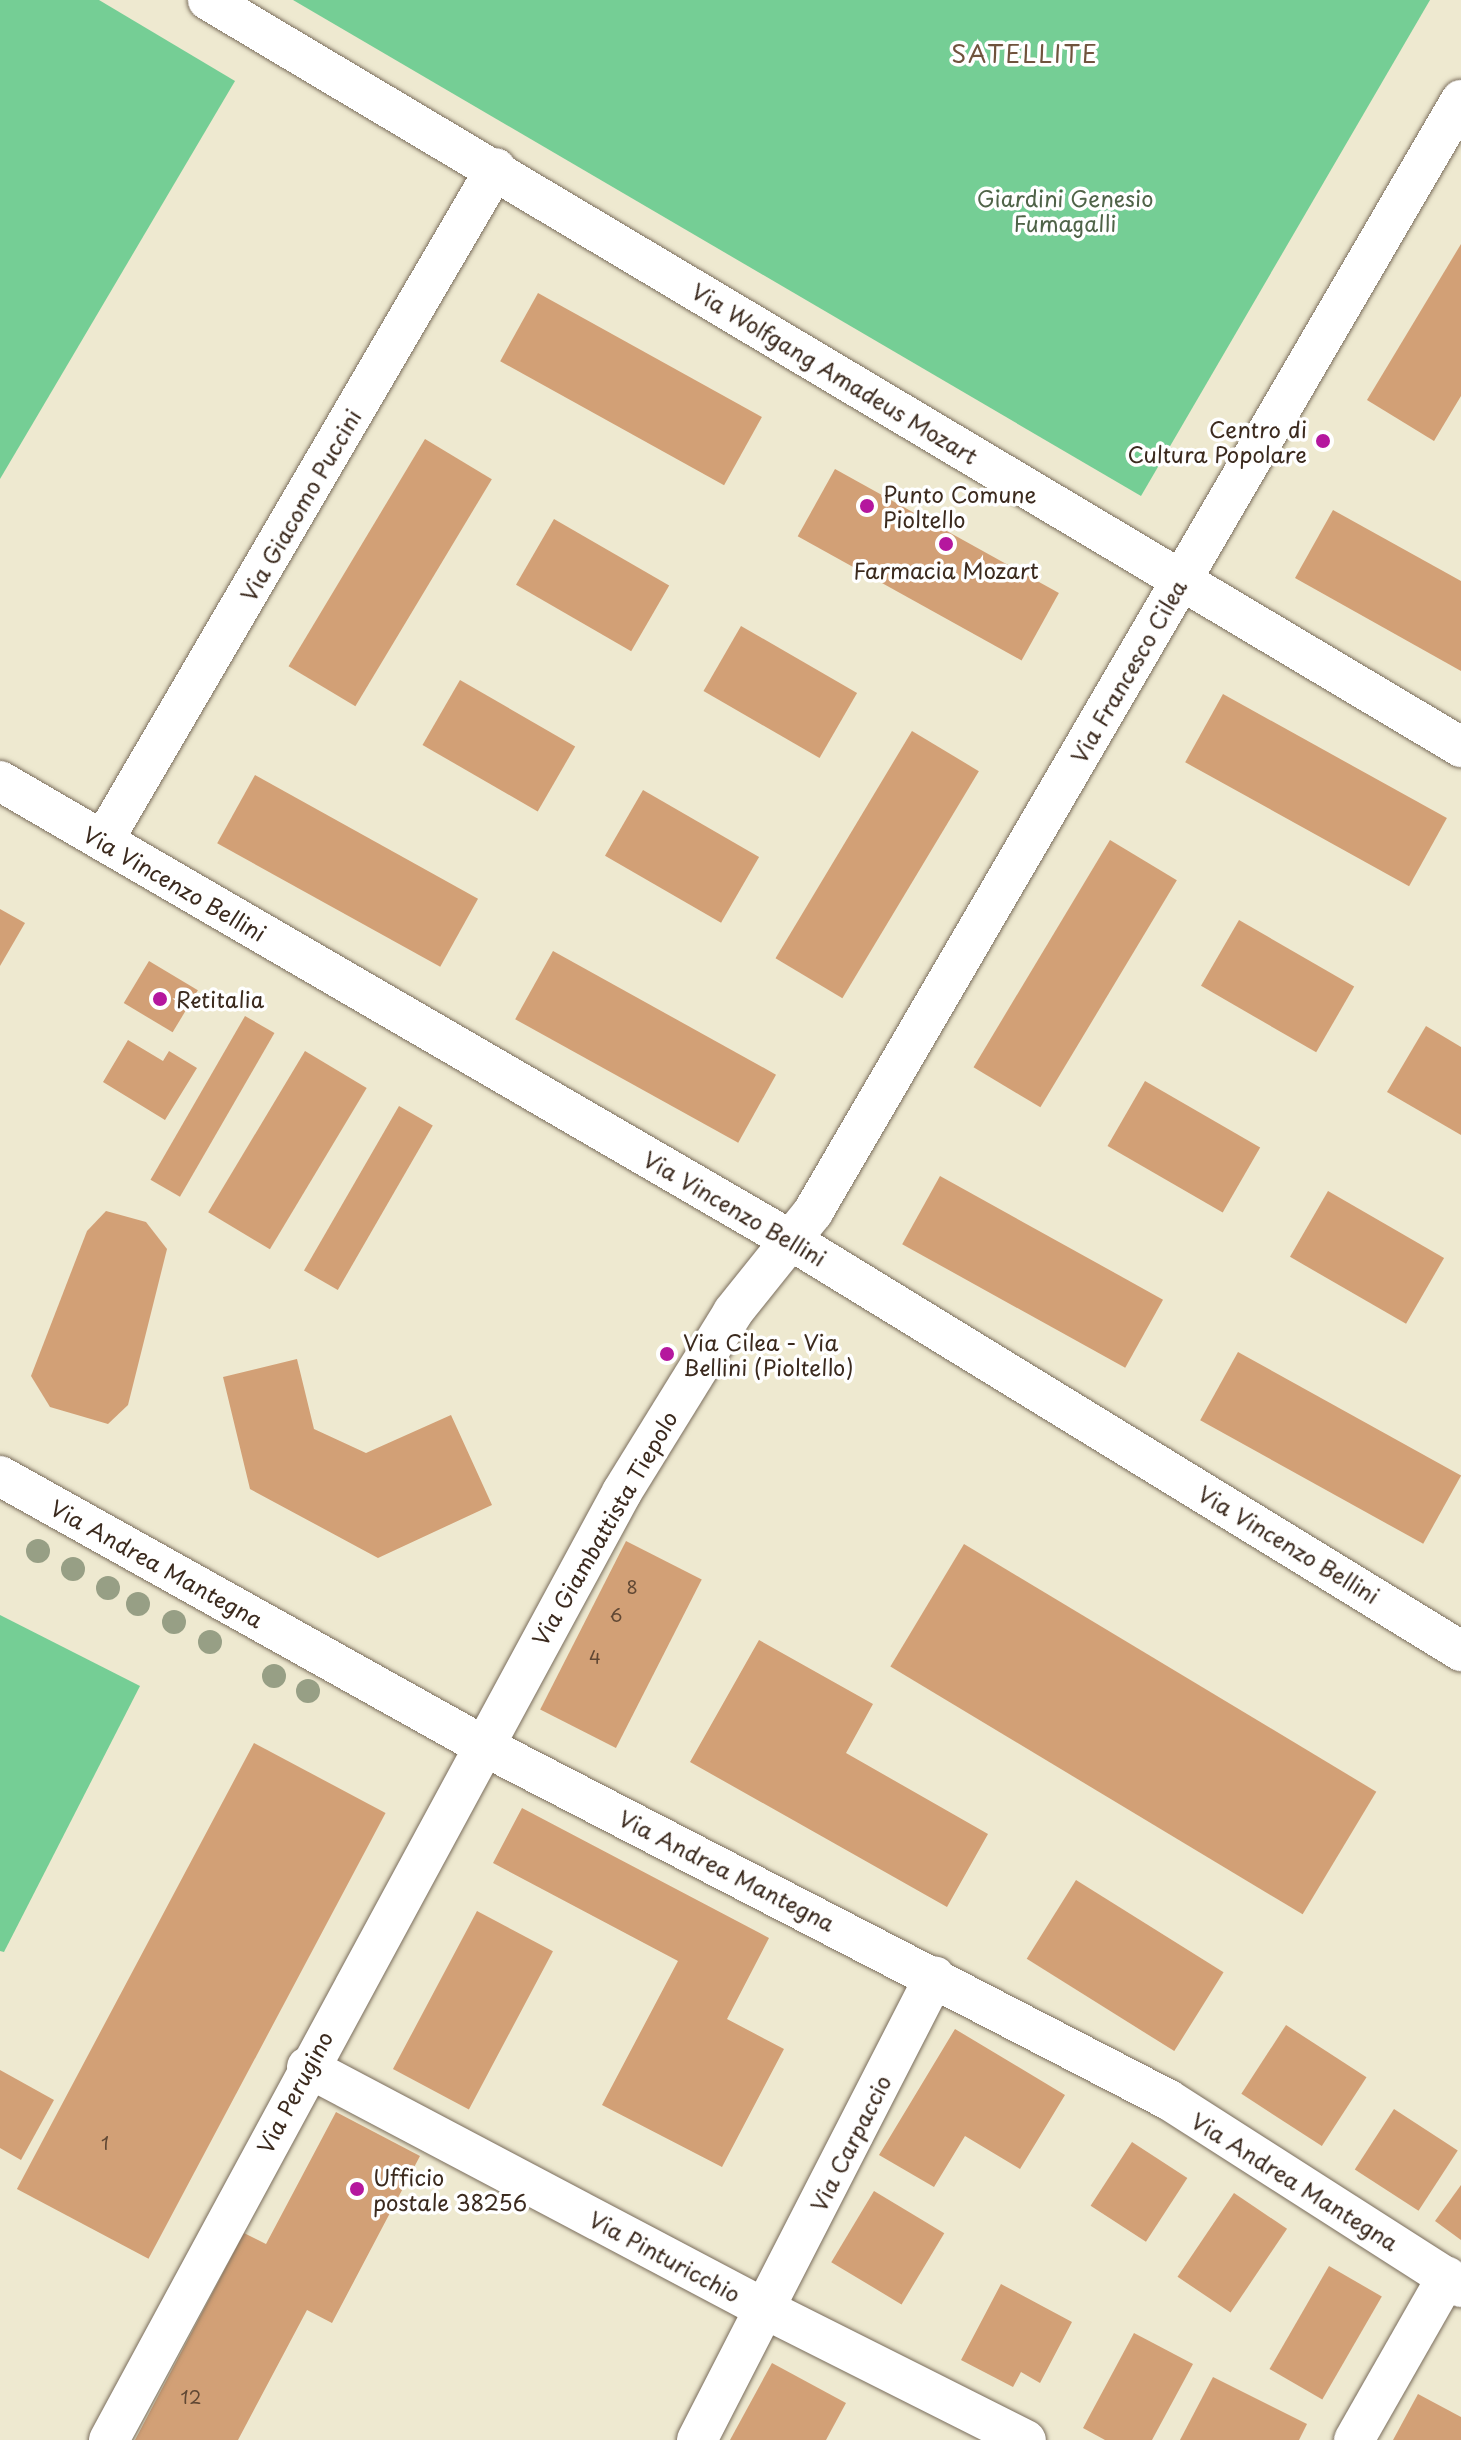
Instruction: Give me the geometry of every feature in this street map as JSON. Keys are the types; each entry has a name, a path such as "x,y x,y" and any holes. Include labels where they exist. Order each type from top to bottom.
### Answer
{"street":[{"name":"Via Wolfgang Amadeus Mozart","path":"208,0 496,168 1461,747"},
{"name":"Via Francesco Cilea","path":"792,1241 1461,100"},
{"name":"Via Giacomo Puccini","path":"103,841 496,168"},
{"name":"Via Vincenzo Bellini","path":"0,781 792,1241 1461,1651"},
{"name":"Via Giambattista Tiepolo","path":"482,1745 677,1400 733,1312 792,1241"},
{"name":"Via Andrea Mantegna","path":"0,1476 482,1745 935,1976 1169,2100 1454,2282"},
{"name":"Via Perugino","path":"109,2440 482,1745"},
{"name":"Via Carpaccio","path":"697,2440 935,1976"},
{"name":"Via Pinturicchio","path":"307,2067 765,2309 1026,2440"},
{"path":"1354,2440 1454,2282"}],"green space":[{"path":"0,0 99,0 235,81 0,479"},
{"name":"Giardini Genesio Fumagalli","path":"293,0 1430,0 1141,496"},
{"path":"0,1615 140,1686 4,1952 0,1951"}],"building":[{"path":"1461,244 1461,396 1434,441 1367,400"},
{"path":"538,293 762,417 724,485 500,361"},
{"path":"425,439 492,479 355,706 289,666"},
{"path":"835,469 1059,593 1022,660 798,536"},
{"path":"1333,510 1461,581 1461,671 1295,578"},
{"path":"554,519 669,586 631,651 516,585"},
{"path":"741,626 857,693 820,758 704,691"},
{"path":"460,680 575,746 538,811 422,745"},
{"path":"1223,694 1447,818 1409,886 1185,762"},
{"path":"912,731 979,771 842,998 776,958"},
{"path":"255,775 478,899 440,967 217,843"},
{"path":"643,790 759,857 721,923 605,856"},
{"path":"1110,840 1177,880 1040,1107 974,1067"},
{"path":"0,909 25,923 0,966"},
{"path":"1239,920 1354,986 1316,1052 1201,986"},
{"path":"553,951 776,1075 738,1143 515,1019"},
{"path":"149,961 198,990 173,1032 124,1003"},
{"path":"245,1016 274,1033 180,1197 151,1180"},
{"path":"1426,1026 1461,1047 1461,1135 1387,1092"},
{"path":"128,1040 163,1061 169,1051 197,1068 165,1120 103,1082"},
{"path":"305,1051 367,1088 270,1249 208,1212"},
{"path":"1145,1081 1260,1148 1223,1212 1108,1146"},
{"path":"399,1106 433,1126 338,1290 304,1271"},
{"path":"940,1176 1163,1300 1125,1368 902,1244"},
{"path":"1328,1191 1444,1258 1406,1324 1290,1257"},
{"path":"106,1211 146,1222 167,1249 128,1405 108,1424 50,1407 31,1376 87,1231"},
{"path":"1238,1352 1461,1476 1423,1544 1200,1420"},
{"path":"297,1359 314,1429 366,1453 451,1415 492,1505 378,1558 250,1489 223,1377"},
{"path":"626,1541 702,1580 616,1748 540,1709"},
{"path":"964,1544 1376,1792 1303,1914 890,1667"},
{"path":"759,1640 873,1704 846,1753 988,1834 947,1907 690,1762"},
{"path":"254,1743 386,1813 148,2259 17,2189"},
{"path":"522,1808 769,1938 727,2019 784,2049 722,2167 602,2105 678,1961 493,1863"},
{"path":"1076,1880 1224,1972 1174,2051 1027,1959"},
{"path":"477,1911 553,1951 469,2109 393,2069"},
{"path":"1286,2025 1367,2077 1322,2146 1241,2094"},
{"path":"955,2029 1065,2095 1020,2169 965,2136 934,2187 879,2155"},
{"path":"0,2070 54,2100 21,2160 0,2148"},
{"path":"1394,2109 1458,2150 1419,2211 1355,2169"},
{"path":"336,2112 420,2156 332,2323 307,2310 238,2440 135,2440 244,2233 266,2244"},
{"path":"1132,2142 1187,2178 1146,2242 1091,2206"},
{"path":"1461,2185 1461,2240 1435,2221"},
{"path":"874,2191 944,2233 902,2304 831,2262"},
{"path":"1234,2193 1287,2229 1231,2313 1178,2277"},
{"path":"1329,2266 1382,2296 1322,2400 1270,2369"},
{"path":"1001,2284 1072,2322 1040,2383 1021,2372 1013,2387 961,2360"},
{"path":"1134,2333 1193,2364 1152,2440 1105,2440 1083,2428"},
{"path":"772,2363 846,2403 826,2440 730,2440"},
{"path":"1213,2377 1307,2424 1299,2440 1180,2440"},
{"path":"1418,2394 1461,2417 1461,2440 1393,2440"}],"place":[{"name":"Centro di Cultura Popolare","path":"1323,441"},
{"name":"Punto Comune Pioltello","path":"867,506"},
{"name":"Farmacia Mozart","path":"946,544"},
{"name":"Retitalia","path":"160,999"},
{"name":"Via Cilea - Via Bellini (Pioltello)","path":"667,1354"},
{"name":"Ufficio postale 38256","path":"357,2189"}],"district":[{"name":"SATELLITE","path":"1025,54"}]}
